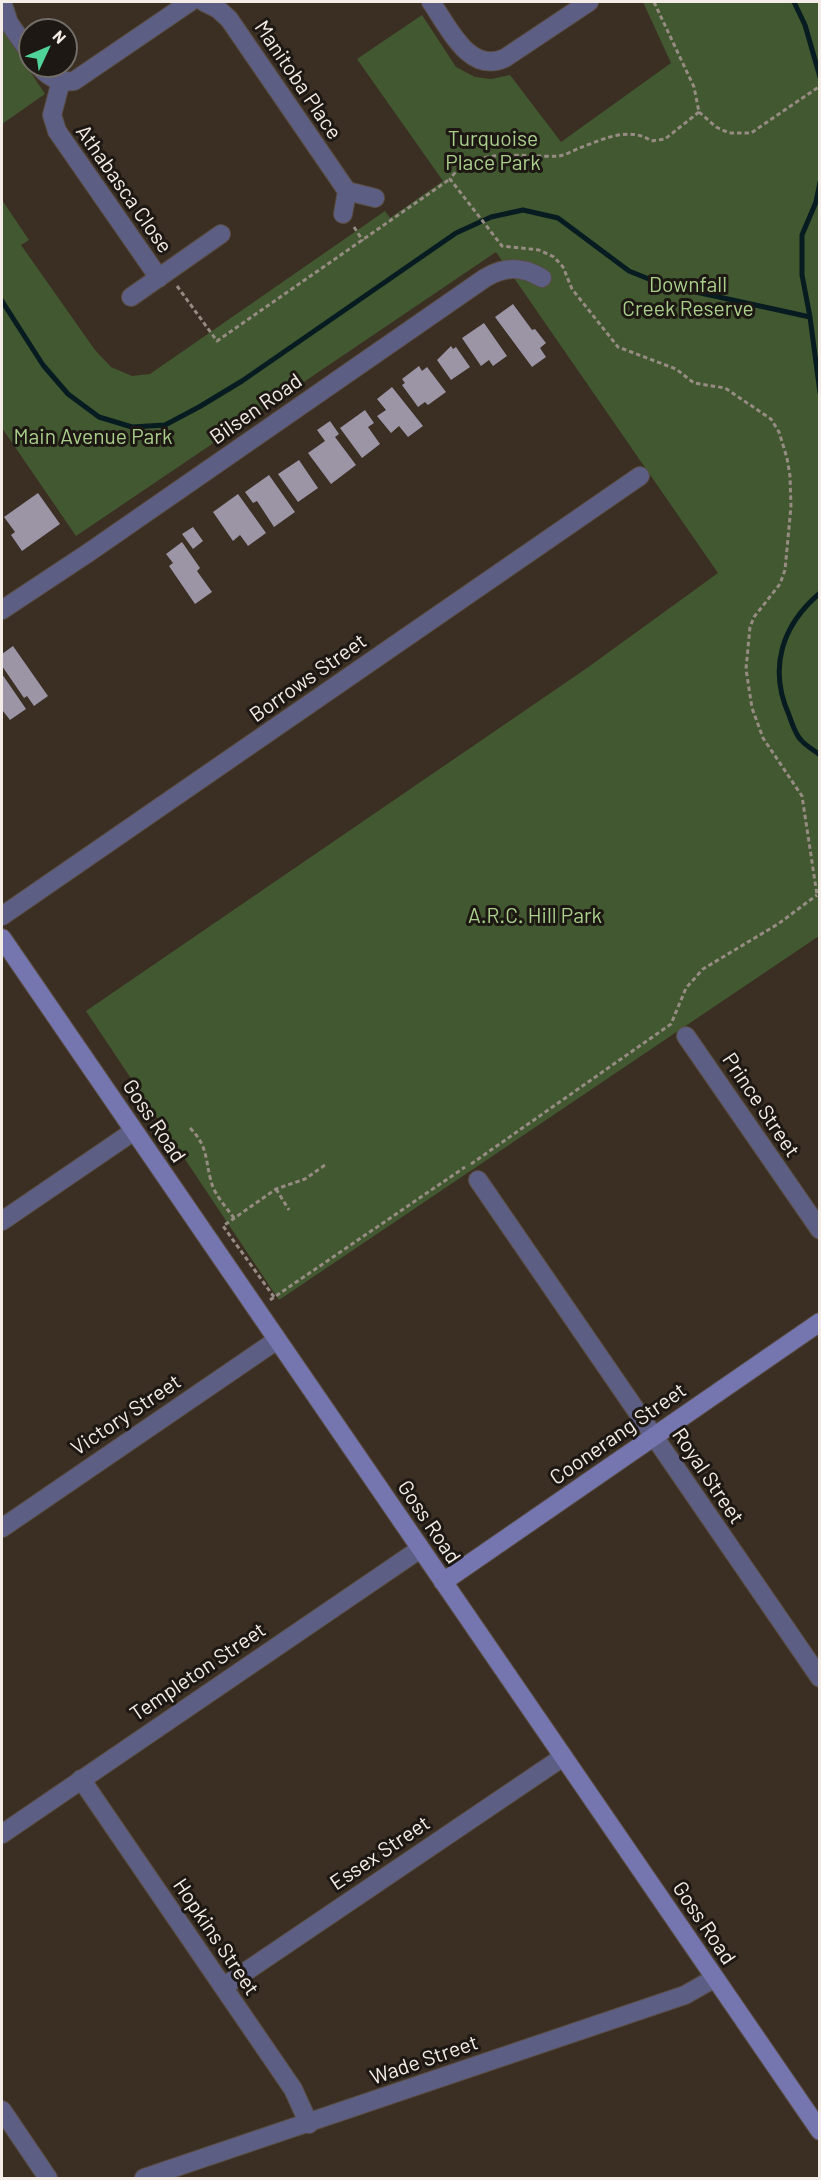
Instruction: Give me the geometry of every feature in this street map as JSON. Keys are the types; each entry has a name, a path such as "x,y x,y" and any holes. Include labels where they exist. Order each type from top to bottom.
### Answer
{"street":[{"path":"2,2 9,22 18,35"},
{"path":"54,78 61,81 74,81 190,2"},
{"name":"Manitoba Place","path":"204,2 218,9 229,19 347,191"},
{"path":"431,2 470,55 485,63 505,58 589,2"},
{"name":"Athabasca Close","path":"61,81 52,115 57,131 159,278"},
{"path":"343,214 347,191 375,198"},
{"name":"Athabasca Close","path":"131,297 221,234"},
{"name":"Bilsen Road","path":"2,610 485,278 495,272 513,268 523,269 542,278"},
{"name":"Borrows Street","path":"2,916 640,476"},
{"name":"Goss Road","path":"2,938 819,2131"},
{"name":"Prince Street","path":"686,1036 819,1230"},
{"path":"2,1221 134,1131"},
{"name":"Royal Street","path":"478,1180 819,1678"},
{"name":"Coonerang Street","path":"442,1582 819,1322"},
{"name":"Victory Street","path":"2,1528 277,1340"},
{"name":"Templeton Street","path":"2,1834 420,1549"},
{"name":"Essex Street","path":"223,1987 563,1757"},
{"name":"Hopkins Street","path":"81,1779 293,2089 309,2124"},
{"name":"Wade Street","path":"144,2178 685,1995 715,1978"},
{"path":"2,2110 48,2178"}],"path":[{"path":"654,2 694,87 699,112 716,127 729,133 751,133 819,86"},
{"path":"159,278 177,286 217,341 450,179 456,170 495,156 517,154 561,156 610,136 643,135 651,141 665,139 699,112"},
{"path":"256,1309 671,1024 686,988 703,969 778,924 818,896 802,796 763,738 752,708 746,669 750,627 754,617 780,584 785,570 791,506 787,458 779,432 771,419 725,388 694,383 676,369 618,347 572,289 563,267 554,257 539,250 502,246 450,179"},
{"path":"190,1128 201,1142 207,1155 214,1190 234,1218"},
{"path":"274,1297 223,1226 276,1189 306,1179 325,1165"},
{"path":"276,1189 289,1210"}],"green space":[{"path":"643,2 819,2 819,936 279,1300 86,1011 587,668 718,573 496,252 76,536 2,428 2,200 29,240 21,245 95,350 111,367 132,376 150,374 385,211 390,218 443,181 357,59 422,15 456,67 475,77 491,79 510,75 561,142 671,63"},
{"path":"2,29 18,53 18,78 34,78 45,94 2,124"}],"building":[{"path":"513,304 532,330 535,329 546,343 540,348 546,357 532,367 495,317"},
{"path":"484,323 507,356 493,366 489,360 481,366 462,338"},
{"path":"451,346 453,349 456,347 470,367 451,380 437,360"},
{"path":"419,366 422,371 427,367 446,392 428,405 425,402 418,407 402,385 405,383 402,379"},
{"path":"392,387 423,426 408,437 399,426 391,433 377,416 386,410 377,399"},
{"path":"365,410 374,423 368,427 380,444 362,458 340,428"},
{"path":"330,421 339,434 335,437 356,465 331,484 308,453 325,441 317,430"},
{"path":"299,460 318,488 298,502 278,474"},
{"path":"269,475 295,512 274,527 257,501 253,503 245,492"},
{"path":"38,493 60,524 22,551 11,535 15,532 4,517"},
{"path":"238,494 266,533 248,546 240,535 233,541 213,512"},
{"path":"193,527 203,541 193,549 182,534"},
{"path":"182,542 200,568 197,571 212,592 195,604 169,566 173,563 166,554"},
{"path":"13,646 48,696 34,706 27,696 24,698 2,666 2,654"},
{"path":"2,674 26,709 10,720 3,711 2,713"}],"waterway":[{"path":"794,2 805,25 820,77"},
{"path":"820,182 816,202 802,235 802,275 820,393"},
{"path":"2,301 43,365 68,394 99,417 132,427 165,425 199,407 242,381 456,233 491,217 523,210 558,218 629,271 664,285 810,317"},
{"path":"820,593 796,619 788,633 782,648 780,664 783,698 797,735 820,755"}],"park label":[{"name":"Turquoise Place Park","path":"493,151"},
{"name":"Downfall Creek Reserve","path":"688,297"},
{"name":"Main Avenue Park","path":"93,437"},
{"name":"A.R.C. Hill Park","path":"535,916"}]}
